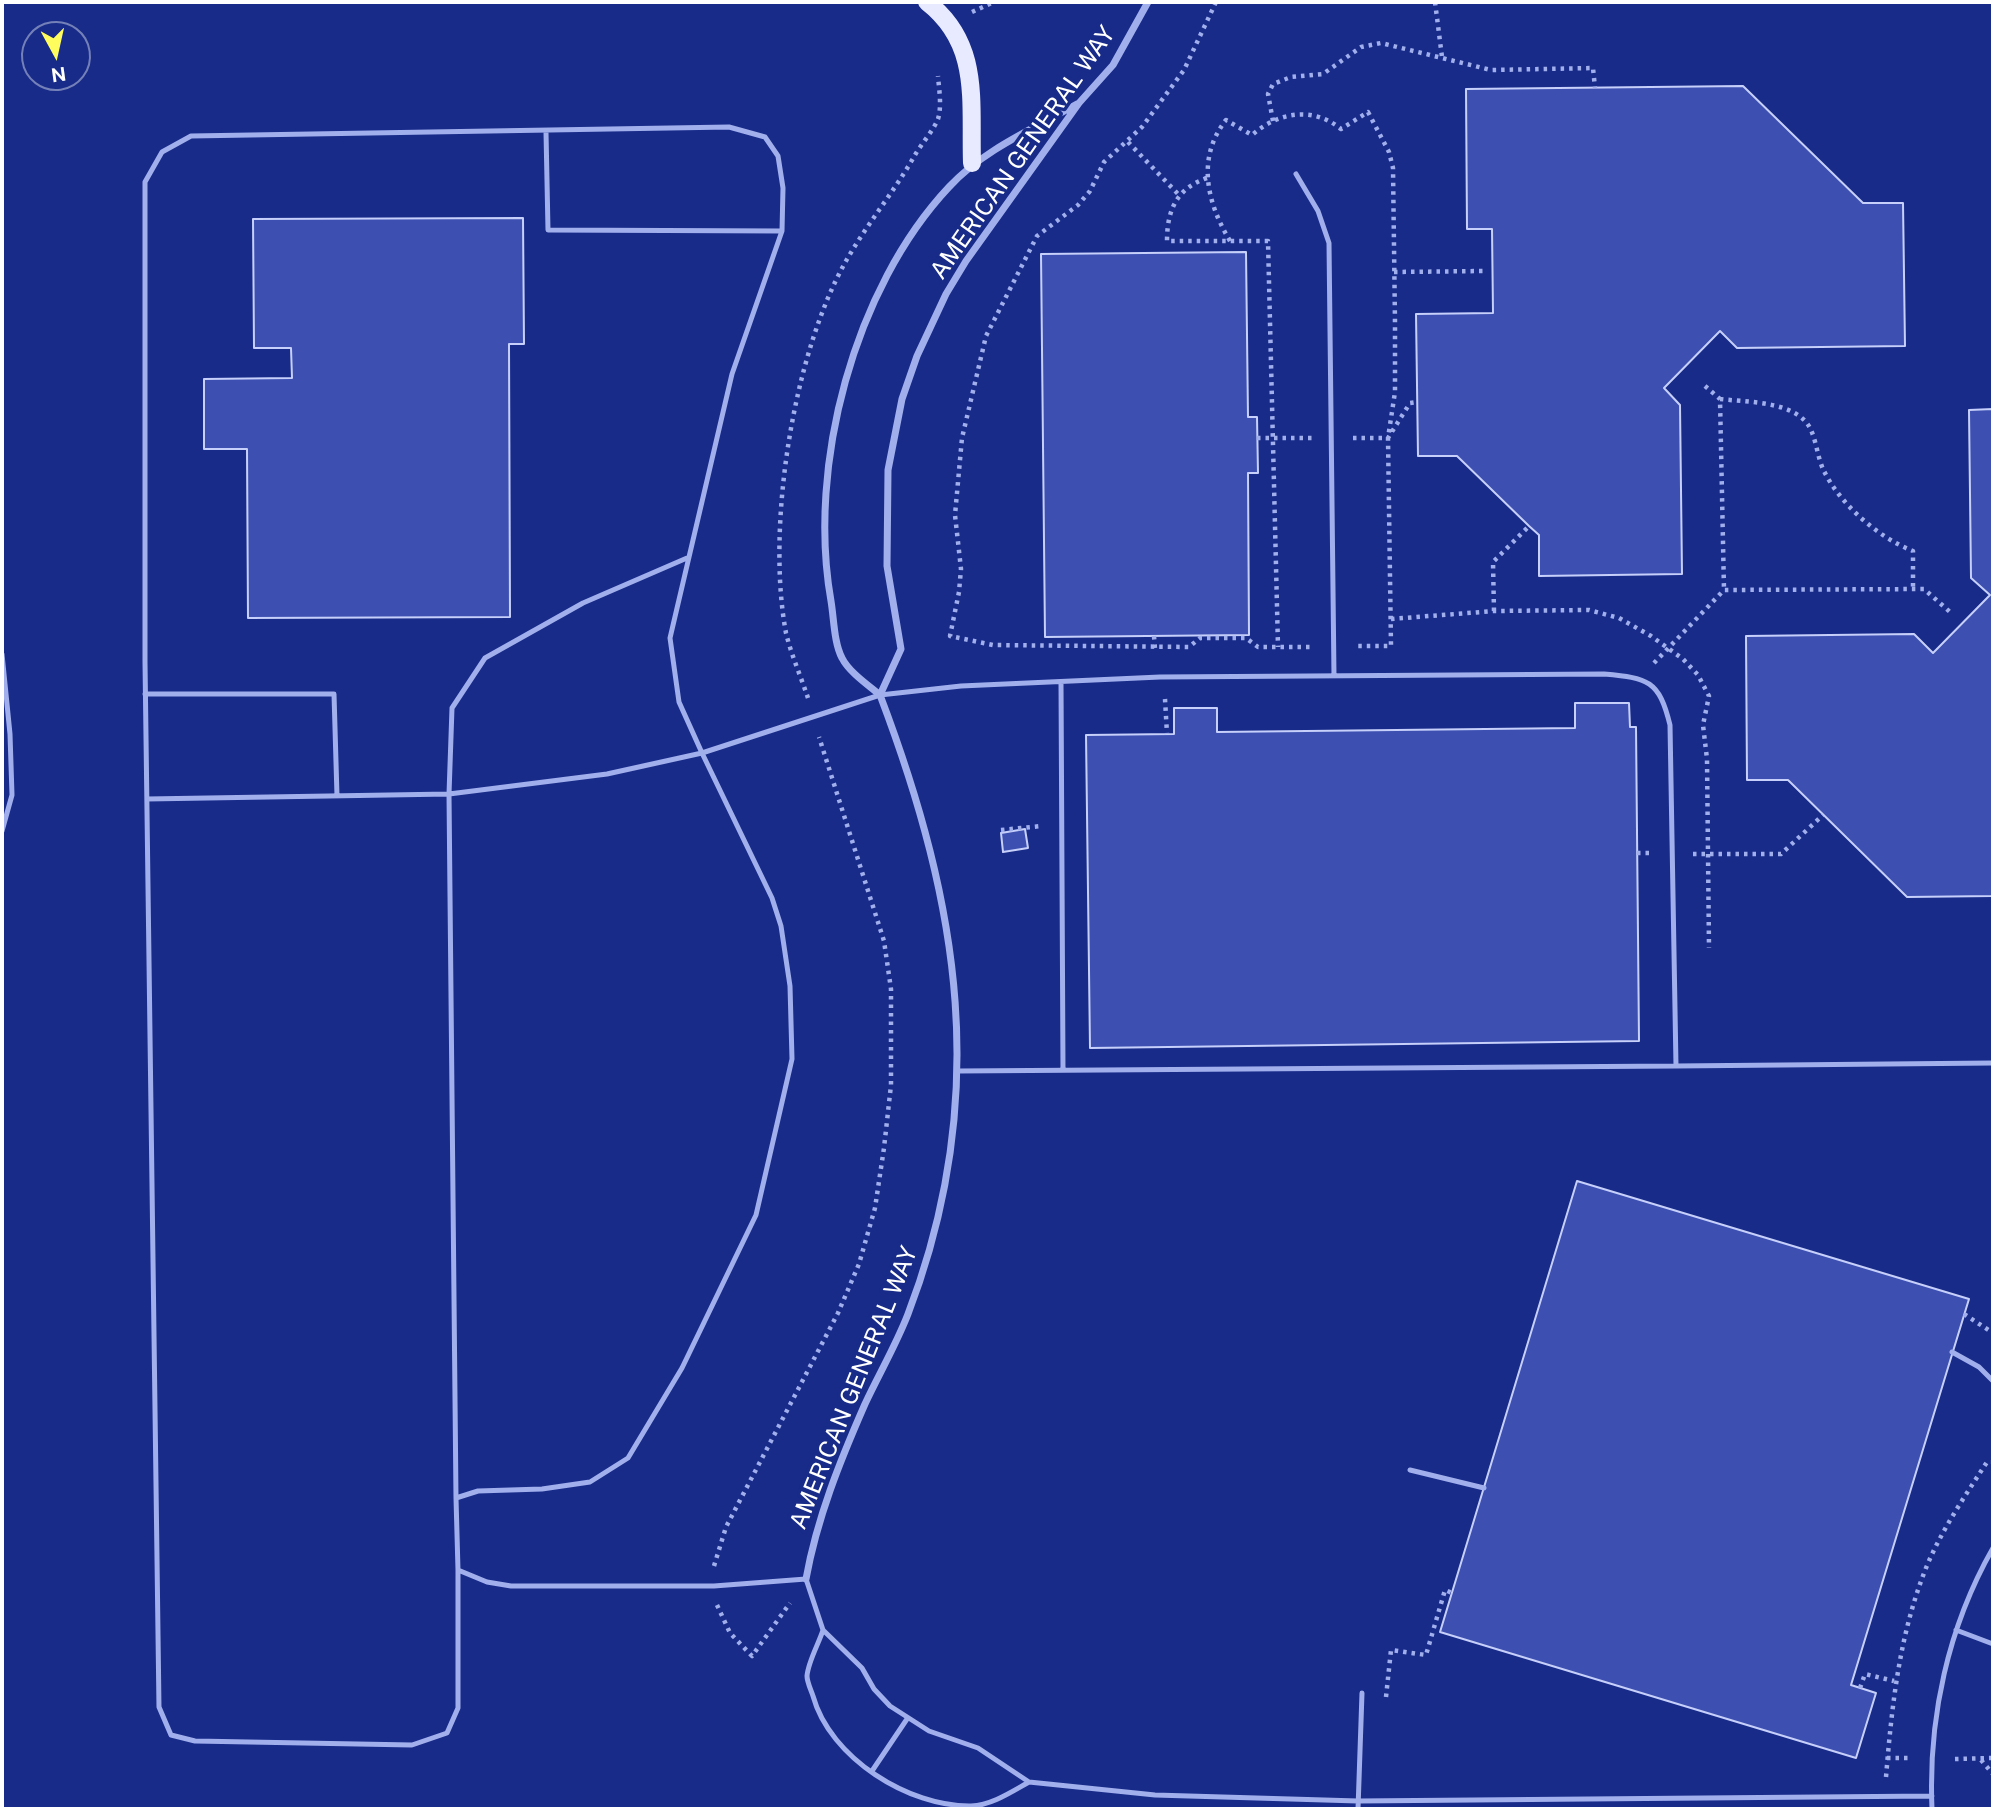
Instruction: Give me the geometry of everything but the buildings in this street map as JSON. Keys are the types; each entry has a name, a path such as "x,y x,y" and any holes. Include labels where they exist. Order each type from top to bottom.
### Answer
{"main road":[{"path":"927,2 943,14 960,38 969,66 972,163"}],"street":[{"name":"AMERICAN GENERAL WAY","path":"806,1579 813,1540 828,1496 866,1403 907,1318 934,1238 951,1144 958,1071 957,1001 942,905 900,750 880,695 901,649 892,606 885,536 888,470 902,399 917,356 946,294 1079,103 1113,65 1148,2"},
{"path":"880,695 843,661 827,583 824,539 827,462 841,393 877,299 927,212 972,163 1079,103"}],"lane":[{"path":"456,1499 478,1491 542,1489 590,1482 628,1458 682,1367 756,1215 792,1059 790,986 781,926 772,898 679,702 670,638 732,374 782,231 783,188 778,156 765,137 729,127 191,136 162,152 145,182 145,694 159,1707 171,1735 195,1741 412,1745 447,1733 458,1708 449,794 452,708 485,658 583,603 687,558"},
{"path":"546,132 548,230 782,231"},
{"path":"1296,174 1318,211 1329,243 1334,676"},
{"path":"2,654 10,734 12,795 2,831"},
{"path":"147,799 449,794 607,774 702,753 880,695 961,686 1148,678 1604,674 1641,677 1659,692 1670,725 1676,1066"},
{"path":"1061,683 1063,1070"},
{"path":"145,694 334,694 337,796"},
{"path":"958,1071 1993,1063"},
{"path":"1952,1352 1979,1367 1993,1381"},
{"path":"1410,1470 1484,1488"},
{"path":"1932,1809 1932,1751 1939,1700 1956,1630 1971,1591 1993,1548"},
{"path":"458,1570 487,1582 510,1586 714,1586 806,1579 824,1630 862,1668 874,1689 890,1706 929,1731 978,1748 1029,1782 1155,1794 1358,1801 1931,1796"},
{"path":"824,1630 807,1676 815,1704 837,1739 872,1771 897,1788 950,1804 973,1806 995,1801 1029,1782"},
{"path":"1956,1630 1993,1644"},
{"path":"1358,1809 1362,1693"},
{"path":"872,1771 907,1719"}],"path":[{"path":"964,2 971,12 993,2"},
{"path":"1216,2 1184,70 1128,142 1104,162 1090,191 1078,205 1037,236 986,336 962,438 955,514 961,569 956,614 950,636 993,645 1189,648 1200,638 1246,638 1258,647 1391,646 1388,438 1395,393 1393,169 1384,141 1368,112 1341,129 1326,119 1307,114 1273,121 1252,135 1226,120 1212,147 1207,178 1214,213 1230,241"},
{"path":"1435,2 1442,57"},
{"path":"1273,121 1268,94 1273,84 1291,77 1323,74 1361,47 1392,44 1491,69 1593,68 1595,88"},
{"path":"806,1579 751,1656 730,1633 720,1616 713,1571 726,1527 827,1336 859,1264 875,1208 891,1085 891,989 884,941 787,634 780,578 779,518 796,404 810,353 844,264 868,222 908,171 938,118 938,70"},
{"path":"1128,142 1179,195"},
{"path":"1207,178 1191,184 1179,195 1169,217 1167,241 1268,241 1278,647"},
{"path":"1394,272 1485,271"},
{"path":"1705,386 1720,398 1788,410 1803,419 1810,429 1823,469 1839,496 1883,534 1913,551 1913,589"},
{"path":"1641,677 1724,590 1720,398"},
{"path":"1494,611 1493,562 1529,526"},
{"path":"1724,590 1924,589 1950,612"},
{"path":"1391,619 1494,611 1605,612 1668,648 1698,675 1709,696 1703,725 1707,759 1709,948"},
{"path":"1637,853 1781,855 1823,815"},
{"path":"1001,830 1062,825"},
{"path":"1964,1314 1993,1333"},
{"path":"1884,1796 1894,1681 1901,1646 1926,1569 1963,1499 1987,1462 1993,1462"},
{"path":"1386,1703 1391,1650 1426,1655 1445,1590 1452,1593"},
{"path":"1860,1688 1865,1674 1894,1681"},
{"path":"1980,1759 1993,1774"}]}
